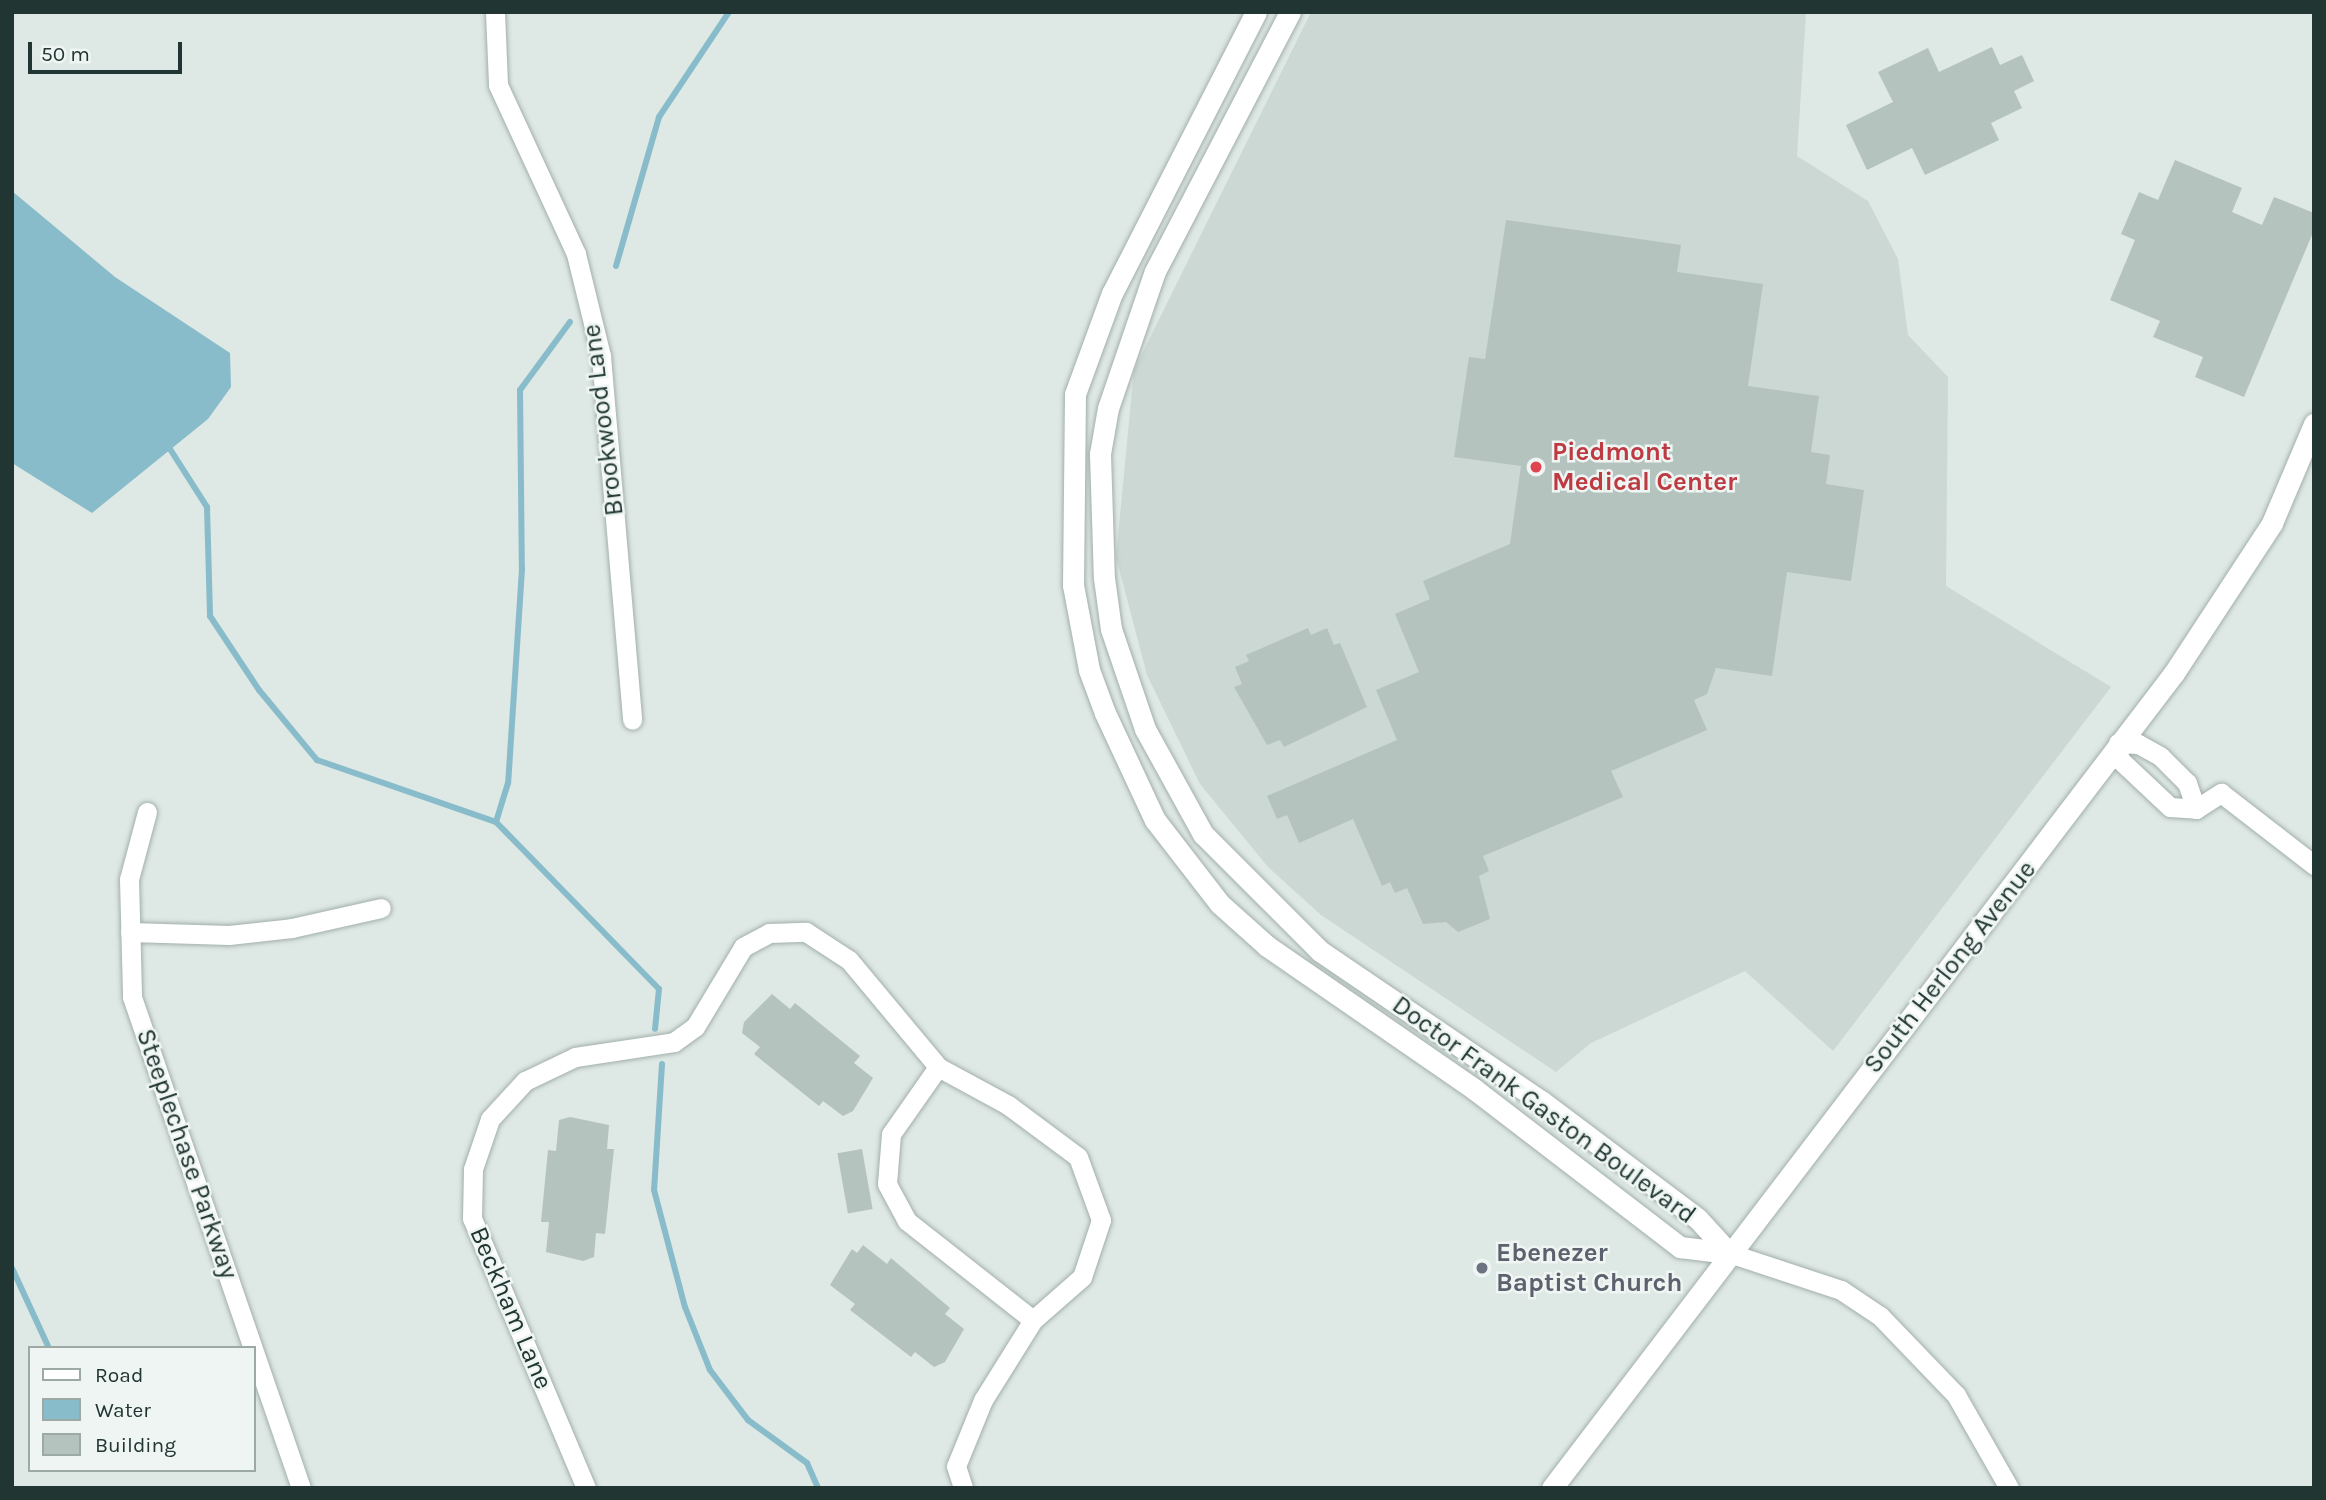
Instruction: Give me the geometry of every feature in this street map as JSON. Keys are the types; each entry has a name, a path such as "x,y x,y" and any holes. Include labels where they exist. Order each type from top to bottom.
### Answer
{"street":[{"name":"Brookwood Lane","path":"495,12 498,85 576,254 601,356 632,720"},
{"name":"Doctor Frank Gaston Boulevard","path":"1256,12 1112,293 1075,394 1073,585 1089,670 1105,713 1155,820 1220,904 1267,946 1474,1089 1680,1247 1729,1253"},
{"name":"Doctor Frank Gaston Boulevard","path":"1290,12 1155,271 1108,408 1100,454 1104,578 1111,629 1144,729 1203,834 1292,925 1541,1101 1698,1219 1729,1253"},
{"name":"South Herlong Avenue","path":"1552,1488 2225,600 2272,523 2309,450 2314,425"},
{"path":"2196,809 2188,783 2160,756 2138,744 2118,743 2119,759 2142,787 2170,807 2196,809 2221,793 2314,865"},
{"name":"Steeplechase Parkway","path":"147,812 129,879 132,997 252,1346"},
{"path":"130,932 229,934 381,908"},
{"name":"Beckham Lane","path":"586,1488 471,1217 473,1169 491,1119 526,1082 575,1057 674,1042 695,1027 743,947 769,933 806,932 849,960 938,1067 1008,1105 1077,1157 1101,1220 1082,1277 1033,1320 983,1400 956,1466 962,1488"},
{"path":"938,1067 891,1134 887,1184 907,1221 1033,1320"},
{"path":"1729,1253 1841,1290 1880,1317 1956,1395 2009,1488"},
{"name":"Steeplechase Parkway","path":"256,1357 301,1488"}],"shaded area":[{"name":"Piedmont Medical Center","path":"1311,12 1806,12 1797,156 1868,201 1898,259 1908,335 1948,377 1946,586 2111,687 1833,1051 1745,971 1591,1043 1556,1072 1321,915 1268,867 1200,784 1147,675 1116,557 1134,370"}],"water":[{"path":"12,191 115,277 230,353 231,387 208,419 92,513 12,463"}],"building":[{"path":"1992,47 2000,65 2022,55 2034,81 2014,91 2022,108 1991,123 1999,140 1925,175 1912,148 1867,170 1846,125 1893,102 1878,72 1928,48 1939,72"},
{"path":"2175,160 2242,188 2232,212 2262,225 2274,197 2314,213 2314,230 2244,397 2195,377 2203,357 2153,337 2160,321 2110,300 2135,240 2121,234 2139,192 2158,200"},
{"path":"1506,220 1681,245 1677,272 1763,284 1748,386 1819,396 1811,452 1830,455 1826,484 1864,490 1851,581 1787,572 1772,676 1716,668 1707,694 1694,700 1707,730 1611,771 1623,797 1483,856 1489,871 1479,876 1490,919 1458,932 1446,922 1423,924 1407,888 1395,893 1390,882 1382,886 1353,819 1299,843 1287,815 1277,819 1267,796 1397,740 1376,690 1419,672 1395,614 1430,599 1423,581 1510,544 1521,466 1454,457 1469,357 1485,359"},
{"path":"1308,628 1311,635 1327,628 1334,645 1340,643 1367,707 1284,747 1280,740 1267,745 1234,687 1242,684 1235,667 1249,661 1246,655"},
{"path":"772,994 790,1009 795,1003 860,1056 854,1063 873,1078 853,1111 843,1116 823,1101 819,1106 754,1054 760,1047 742,1033 744,1022"},
{"path":"570,1117 609,1125 607,1149 614,1149 605,1234 596,1233 594,1257 583,1261 546,1252 549,1222 541,1222 548,1150 556,1151 559,1120"},
{"path":"862,1149 873,1209 848,1213 837,1153"},
{"path":"863,1245 887,1264 891,1258 950,1308 945,1314 964,1329 945,1362 934,1367 915,1352 911,1357 850,1310 855,1304 830,1285 852,1249 857,1253"}],"waterway":[{"path":"616,266 659,117 729,12"},
{"path":"570,322 520,390 522,569 508,783 496,822 659,989 655,1029"},
{"path":"170,449 207,507 210,616 259,690 317,760 496,822"},
{"path":"662,1064 654,1190 685,1307 710,1370 748,1420 807,1463 818,1488"},
{"path":"12,1268 48,1346"}],"place":[{"name":"Piedmont Medical Center","path":"1536,467"},
{"name":"Ebenezer Baptist Church","path":"1482,1268"}]}
